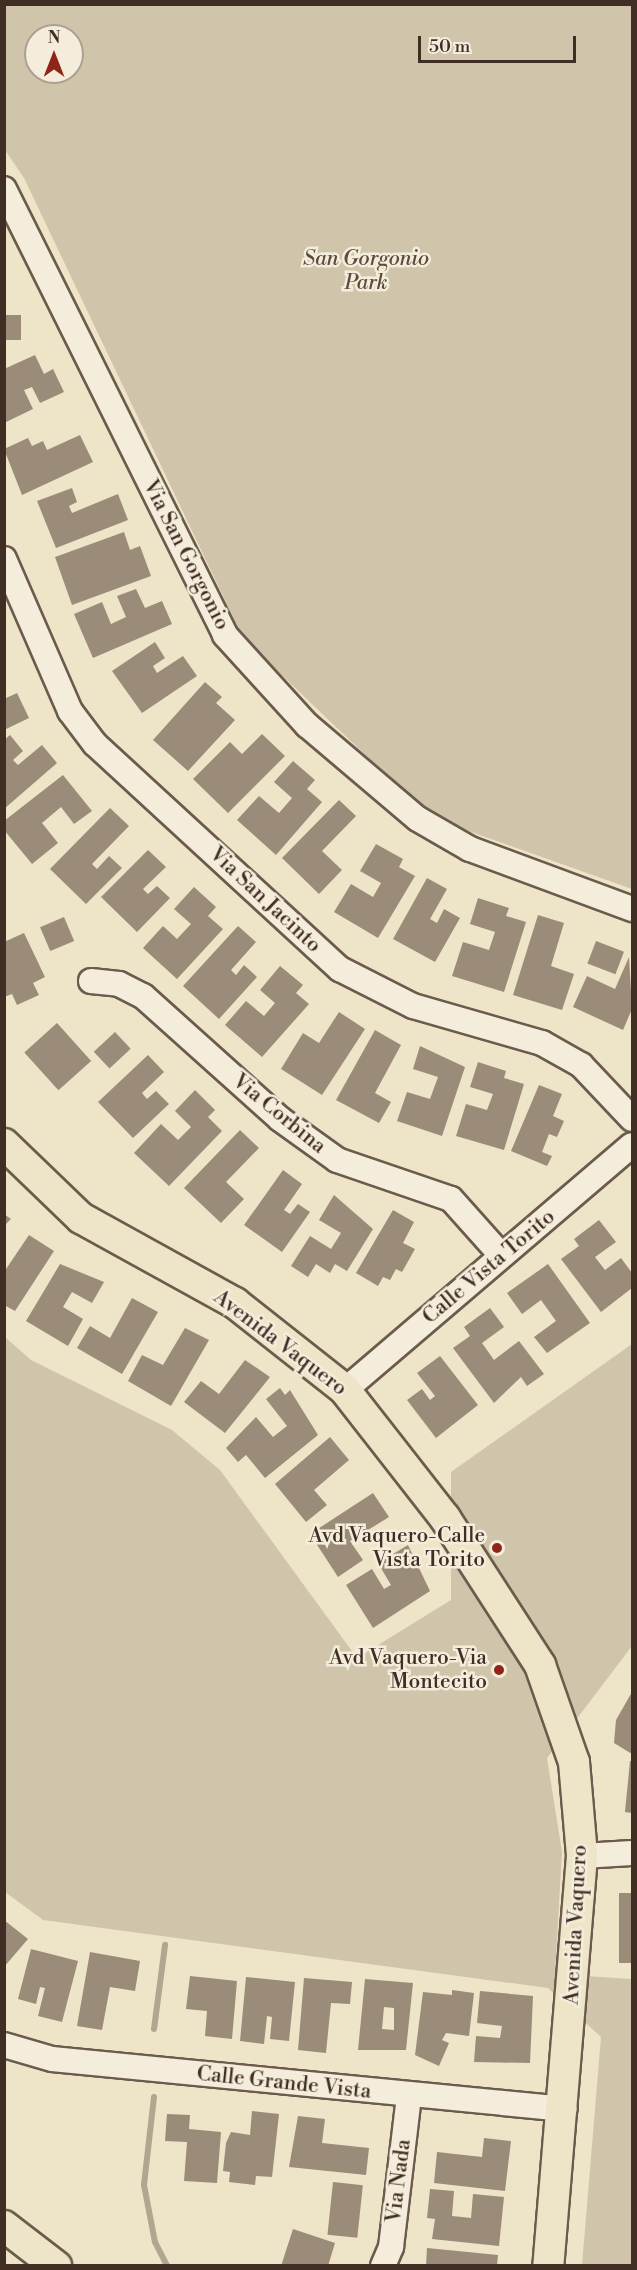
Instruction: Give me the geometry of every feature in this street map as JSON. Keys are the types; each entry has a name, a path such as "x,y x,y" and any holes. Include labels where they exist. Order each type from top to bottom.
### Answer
{"main road":[{"name":"Avenida Vaquero","path":"4,1144 81,1218 235,1303 345,1390 445,1518 540,1665 574,1762 582,1856 565,2109 548,2265"},
{"path":"4,2226 56,2265"}],"street":[{"name":"Via San Gorgonio","path":"4,189 225,635 307,726 418,819 470,849 633,909"},
{"name":"Via San Jacinto","path":"4,559 70,711 95,744 340,969 413,1006 542,1043 581,1065 633,1119"},
{"name":"Via Corbina","path":"91,981 119,984 143,996 280,1119 337,1160 451,1199 502,1256"},
{"name":"Calle Vista Torito","path":"345,1390 633,1145"},
{"path":"582,1856 633,1853"},
{"name":"Calle Grande Vista","path":"4,2045 52,2059 565,2109"},
{"name":"Via Nada","path":"382,2265 391,2247 409,2095"}],"green space":[{"name":"San Gorgonio Park","path":"4,5 632,5 632,889 457,827 407,795 243,638 24,178 5,150"},
{"path":"5,1337 31,1360 172,1430 220,1470 357,1658 451,1600 451,1472 632,1344 632,1646 547,1758 562,1852 555,1974 632,1979 632,2265 582,2265 601,2037 548,1988 43,1920 5,1892"}],"building":[{"path":"4,315 21,315 21,340 4,340"},
{"path":"35,355 44,374 53,369 64,392 40,403 32,387 24,390 33,409 4,423 4,369"},
{"path":"80,435 93,462 22,495 4,449 28,438 32,446 43,441 47,450"},
{"path":"72,488 77,502 69,506 72,513 118,494 128,520 56,548 37,501"},
{"path":"124,532 130,550 140,546 151,576 72,605 55,557"},
{"path":"136,589 145,608 162,601 172,624 93,658 74,614 102,602 111,624 126,617 117,596"},
{"path":"155,642 165,658 153,666 157,673 183,656 197,676 142,713 112,671"},
{"path":"205,682 222,697 216,703 235,720 188,771 153,740"},
{"path":"17,693 29,718 4,730 4,699"},
{"path":"262,734 285,756 228,813 193,779 230,742 242,754"},
{"path":"10,735 23,751 13,760 18,765 42,745 57,763 4,809 4,740"},
{"path":"293,761 315,780 307,789 322,802 276,855 237,820 259,796 279,813 292,798 274,782"},
{"path":"63,775 92,811 74,824 61,807 42,823 58,843 32,864 4,830 4,821"},
{"path":"339,800 356,816 322,851 342,870 319,894 282,858"},
{"path":"110,808 129,826 92,864 97,869 109,856 122,868 86,904 50,869"},
{"path":"376,844 403,859 399,867 415,876 378,938 334,912 351,884 373,897 381,883 360,871"},
{"path":"148,850 166,867 143,889 148,894 157,886 170,898 137,932 101,897"},
{"path":"427,878 447,889 430,919 437,923 444,909 460,918 435,962 393,939"},
{"path":"194,887 216,907 208,916 223,929 177,979 143,948 163,926 177,939 191,924 174,909"},
{"path":"478,898 509,908 506,916 526,922 504,992 452,976 463,942 489,950 495,932 470,924"},
{"path":"538,915 564,923 551,966 574,974 562,1010 513,995"},
{"path":"64,917 74,941 50,951 40,927"},
{"path":"238,926 256,942 231,970 236,975 244,965 257,977 219,1019 183,986"},
{"path":"24,933 45,977 33,983 39,995 17,1005 12,994 4,997 4,942"},
{"path":"596,941 624,952 615,974 587,963"},
{"path":"629,957 632,1009 623,1030 573,1007 587,976 615,989"},
{"path":"280,966 303,985 296,993 309,1004 262,1057 225,1025 246,1001 264,1016 275,1003 260,990"},
{"path":"339,1012 365,1029 322,1095 281,1069 303,1033 319,1043"},
{"path":"57,1023 91,1061 58,1090 24,1052"},
{"path":"375,1030 401,1045 375,1093 391,1102 379,1123 336,1100"},
{"path":"115,1032 131,1049 109,1069 94,1052"},
{"path":"420,1046 465,1067 442,1136 397,1121 407,1092 430,1099 438,1077 413,1069"},
{"path":"148,1055 164,1072 142,1093 147,1099 156,1091 169,1104 133,1138 98,1102"},
{"path":"478,1062 506,1071 504,1078 524,1084 504,1150 456,1136 466,1104 487,1110 493,1094 470,1087"},
{"path":"539,1085 562,1094 553,1116 564,1121 557,1137 549,1134 542,1152 552,1156 547,1166 511,1151"},
{"path":"195,1090 215,1110 208,1117 222,1131 169,1186 134,1153 161,1124 178,1140 191,1127 175,1111"},
{"path":"240,1130 259,1148 226,1182 244,1199 221,1223 184,1188"},
{"path":"283,1170 302,1184 284,1210 290,1214 298,1204 310,1212 282,1252 244,1225"},
{"path":"334,1195 373,1229 347,1271 335,1264 330,1273 316,1264 308,1277 291,1266 310,1236 331,1249 341,1233 319,1220"},
{"path":"393,1210 414,1222 403,1243 415,1249 402,1272 396,1269 390,1280 383,1277 378,1286 356,1273"},
{"path":"4,1214 11,1219 4,1226"},
{"path":"599,1220 616,1242 595,1257 605,1270 621,1258 632,1273 632,1288 601,1312 561,1259 579,1246 574,1239"},
{"path":"29,1235 54,1251 15,1311 4,1305 4,1272"},
{"path":"60,1264 104,1282 92,1303 72,1292 63,1307 83,1319 68,1346 26,1321"},
{"path":"548,1264 590,1323 547,1353 534,1337 556,1321 541,1300 522,1314 507,1293"},
{"path":"132,1298 158,1312 122,1374 77,1348 90,1326 110,1338"},
{"path":"490,1308 504,1327 482,1343 494,1360 519,1341 544,1374 527,1386 521,1377 494,1403 453,1348 470,1336 464,1327"},
{"path":"185,1328 209,1340 171,1406 128,1381 142,1355 163,1365"},
{"path":"440,1356 478,1405 436,1438 407,1400 422,1389 430,1400 435,1396 417,1373"},
{"path":"245,1360 270,1377 225,1433 184,1402 201,1381 219,1394"},
{"path":"280,1388 285,1395 290,1390 318,1435 265,1478 246,1455 238,1462 226,1448 256,1417 273,1437 287,1426 266,1399"},
{"path":"330,1437 349,1460 314,1490 327,1505 306,1522 275,1484"},
{"path":"373,1493 389,1517 350,1541 363,1560 338,1577 310,1534"},
{"path":"408,1545 430,1591 373,1628 346,1585 372,1569 384,1589 391,1585 378,1563"},
{"path":"632,1692 632,1754 614,1743 616,1720"},
{"path":"630,1761 632,1761 632,1813 625,1812"},
{"path":"619,1893 632,1893 632,1963 619,1963"},
{"path":"4,1920 28,1939 4,1967"},
{"path":"31,1949 78,1961 62,2022 38,2016 45,1988 40,1987 36,2004 18,1999"},
{"path":"90,1952 140,1961 135,1991 110,1987 102,2030 77,2026"},
{"path":"190,1976 237,1981 232,2039 205,2036 207,2011 186,2009"},
{"path":"246,1977 295,1982 289,2041 270,2039 272,2017 267,2016 264,2044 240,2041"},
{"path":"304,1978 352,1982 350,2004 331,2003 326,2053 298,2050"},
{"path":"365,1979 413,1983 406,2050 358,2050","holes":["384,2007 394,2008 394,2030 382,2029"]},
{"path":"452,1990 474,1993 469,2036 446,2033 442,2040 449,2043 439,2066 415,2055 423,1992 452,1995"},
{"path":"480,1991 533,1996 530,2063 474,2062 476,2036 500,2038 502,2026 477,2023"},
{"path":"252,2111 279,2114 272,2177 256,2176 255,2185 229,2182 230,2172 223,2171 226,2143 231,2132 250,2135"},
{"path":"167,2114 190,2115 189,2129 221,2132 217,2183 184,2181 187,2142 165,2141"},
{"path":"298,2116 325,2119 322,2143 369,2148 366,2175 289,2167"},
{"path":"484,2138 511,2141 505,2191 434,2183 437,2152 482,2157"},
{"path":"333,2182 363,2185 357,2238 327,2235"},
{"path":"430,2189 454,2191 452,2216 471,2218 473,2194 504,2197 499,2246 432,2239 435,2219 427,2218"},
{"path":"293,2229 335,2243 328,2266 281,2266"},
{"path":"427,2248 498,2255 497,2266 426,2266"}],"waterway":[{"path":"154,2029 165,1945"},
{"path":"154,2097 144,2185 155,2242 167,2266"}],"place":[{"name":"Avd Vaquero-Calle Vista Torito","path":"497,1548"},
{"name":"Avd Vaquero-Via Montecito","path":"499,1670"}]}
